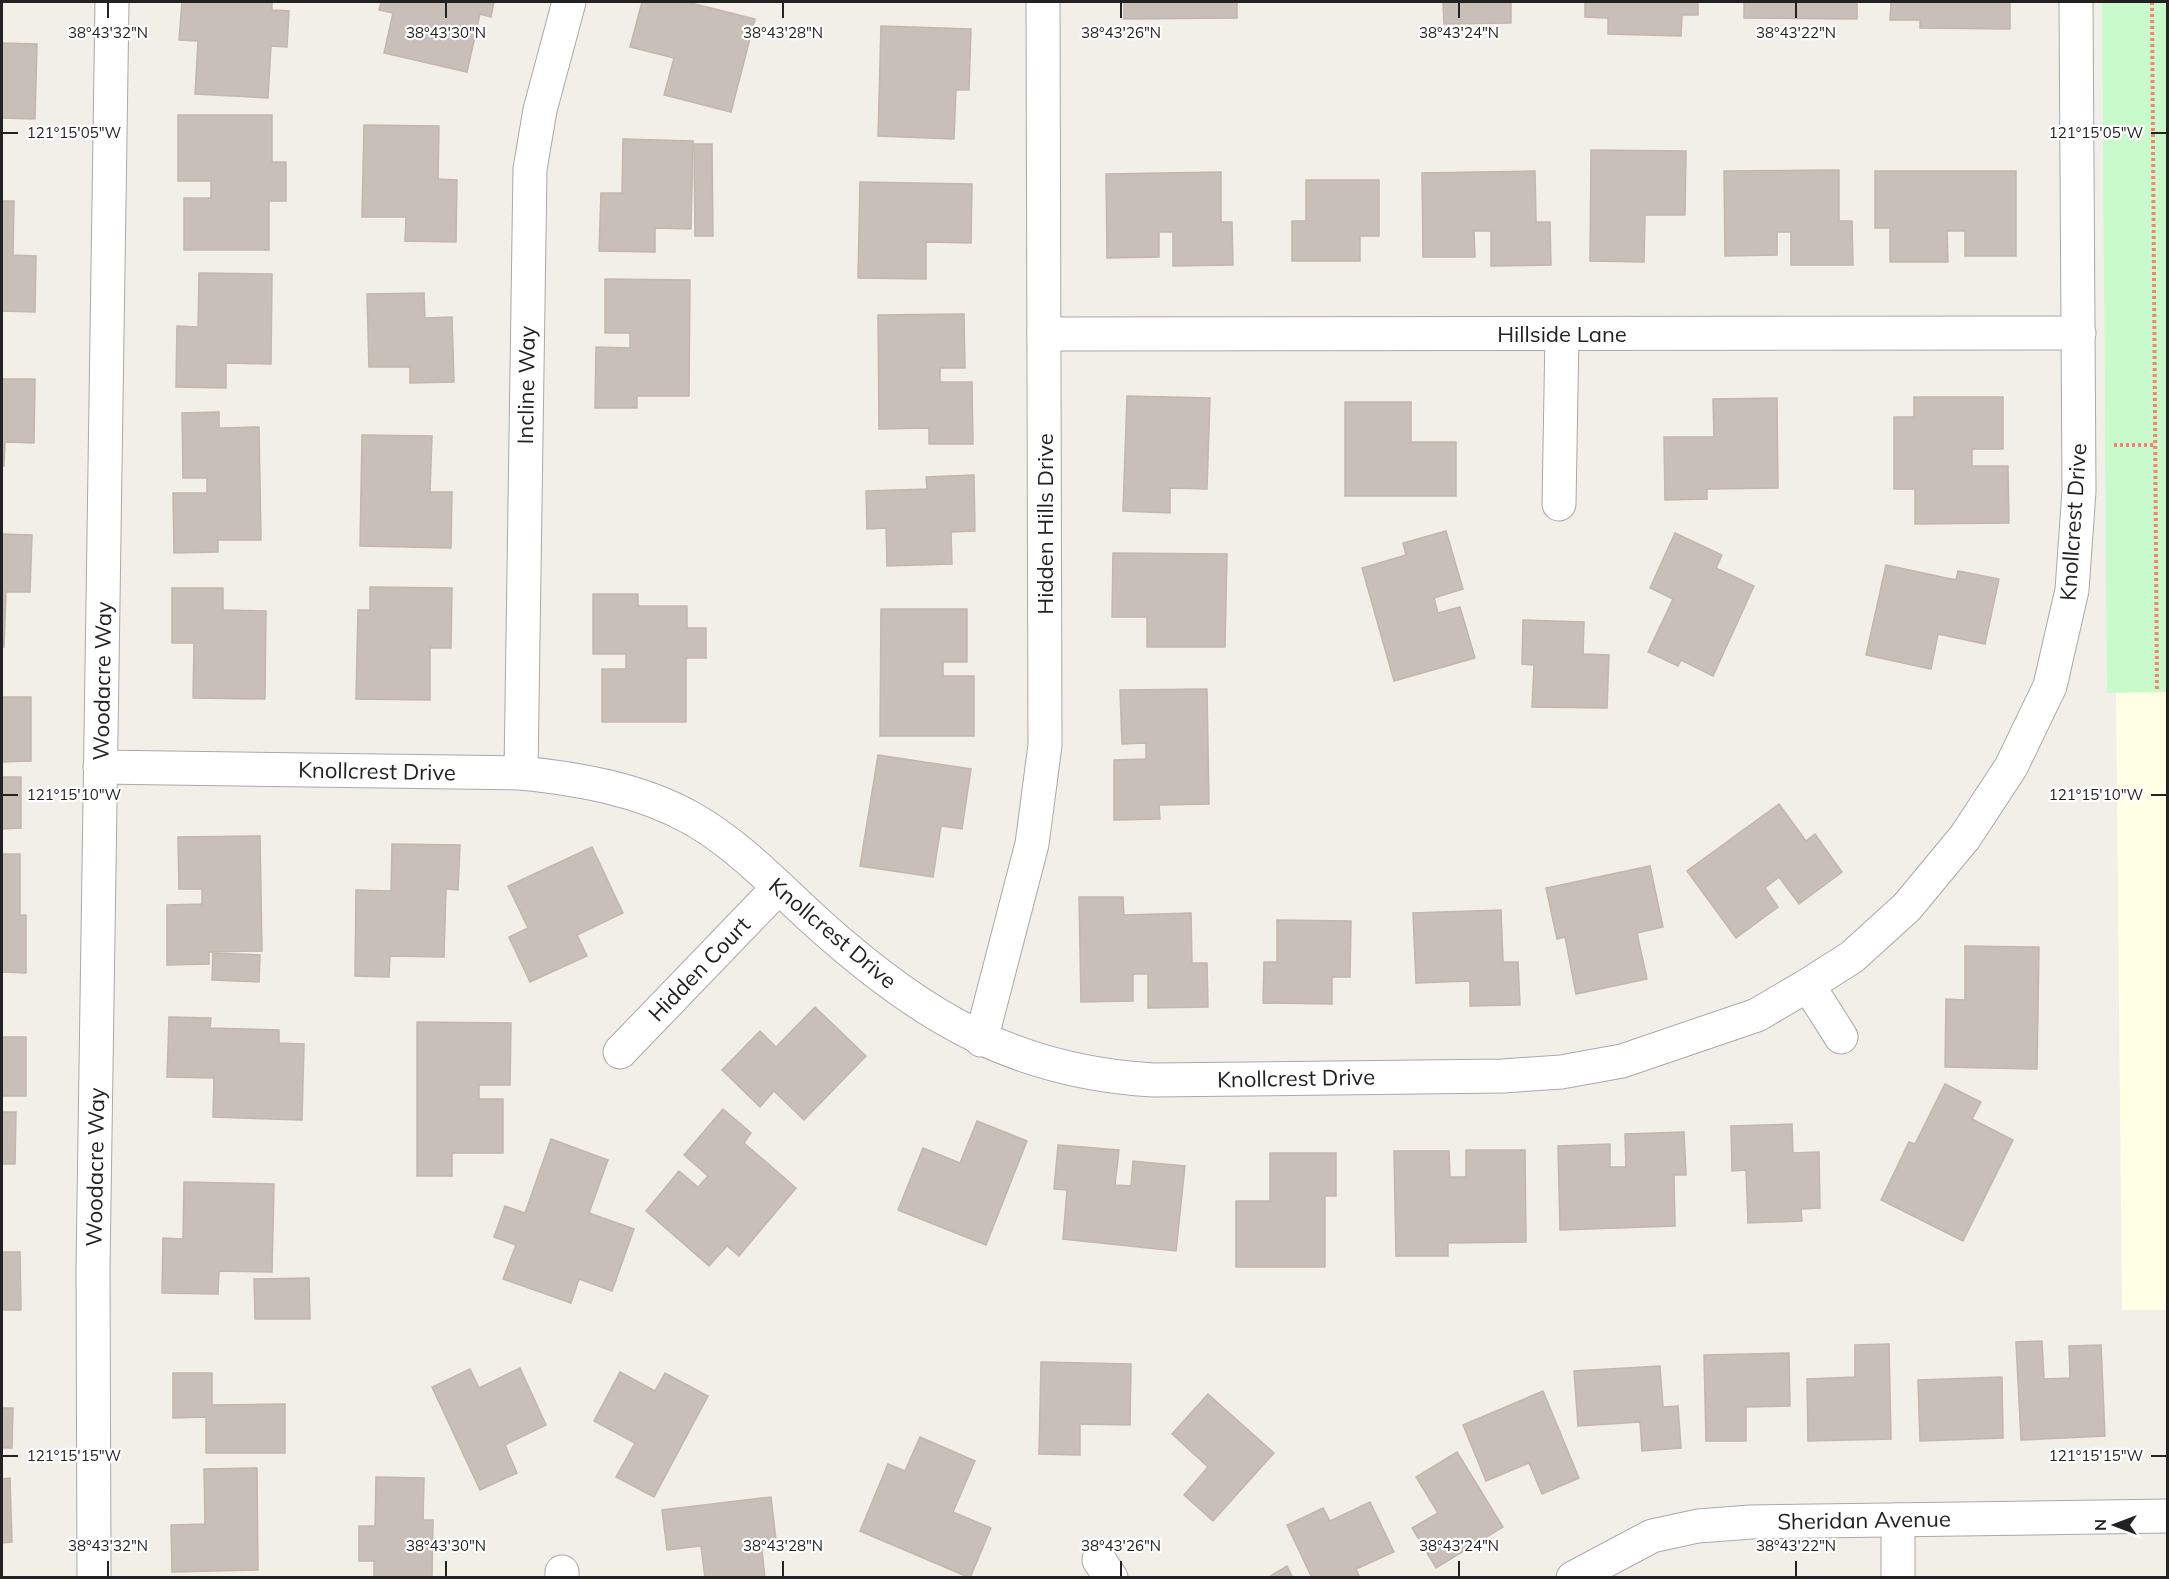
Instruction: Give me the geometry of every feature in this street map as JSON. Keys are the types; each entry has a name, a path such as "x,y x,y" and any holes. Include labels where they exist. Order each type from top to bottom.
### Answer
{"street":[{"name":"Woodacre Way","path":"94,1578 93,1268 112,2"},
{"name":"Incline Way","path":"521,773 530,170 540,110 569,2"},
{"name":"Hidden Hills Drive","path":"981,1040 1032,844 1045,745 1043,2"},
{"name":"Knollcrest Drive","path":"100,767 521,773 590,782 635,795 690,818 730,843 871,970 925,1007 981,1040 1043,1064 1105,1077 1153,1080 1503,1076 1561,1072 1622,1061 1757,1015 1852,957 1907,906 1965,837 2011,766 2050,686 2073,579 2079,491 2076,2"},
{"name":"Hillside Lane","path":"1044,334 2079,333"},
{"path":"1559,504 1562,334"},
{"name":"Hidden Court","path":"620,1052 779,886"},
{"path":"1808,985 1841,1037"},
{"name":"Sheridan Avenue","path":"1573,1578 1652,1536 1698,1526 1751,1522 2168,1516"},
{"path":"1898,1520 1898,1578"}],"path":[{"path":"2152,2 2157,692"},
{"path":"2108,445 2156,445"}],"shaded area":[{"path":"2116,692 2167,692 2167,1310 2122,1310"}],"green space":[{"path":"2102,2 2167,2 2167,692 2107,693"}],"building":[{"path":"182,2 272,2 272,10 289,11 287,47 271,46 268,98 195,94 198,41 179,40"},
{"path":"381,2 494,2 491,17 480,14 467,72 384,53 393,13 379,10"},
{"path":"642,2 687,2 755,19 731,112 664,95 674,58 630,47"},
{"path":"1124,2 1237,2 1237,18 1124,19"},
{"path":"1443,2 1511,2 1511,23 1444,24"},
{"path":"1585,2 1698,2 1698,15 1682,15 1681,36 1608,34 1608,18 1585,17"},
{"path":"1744,2 1857,2 1857,19 1744,18"},
{"path":"1891,2 2010,2 2010,29 1920,28 1920,20 1890,20"},
{"path":"881,26 971,29 969,90 956,90 954,139 878,136"},
{"path":"2,43 37,44 35,119 2,118"},
{"path":"178,115 272,115 272,162 286,162 286,201 269,201 269,250 184,250 184,198 211,198 211,181 178,181"},
{"path":"364,125 439,126 438,179 457,180 456,242 405,241 406,217 362,217"},
{"path":"623,139 693,141 691,229 655,228 655,252 599,251 601,193 622,193"},
{"path":"694,144 712,144 713,236 695,236"},
{"path":"1591,150 1686,151 1685,215 1645,215 1644,262 1590,261"},
{"path":"1839,170 1839,221 1852,221 1853,265 1791,265 1791,232 1777,232 1777,255 1725,256 1724,171"},
{"path":"1535,171 1536,222 1550,222 1551,265 1491,266 1491,231 1474,231 1475,257 1423,257 1422,173"},
{"path":"1875,171 2016,171 2016,256 1965,256 1965,231 1947,231 1948,262 1890,262 1890,228 1875,228"},
{"path":"1221,172 1221,222 1232,222 1233,265 1173,266 1173,232 1159,232 1159,257 1107,258 1106,174"},
{"path":"1306,180 1379,180 1379,236 1360,236 1360,261 1292,261 1292,221 1306,221"},
{"path":"860,182 972,184 971,243 926,242 926,279 858,278"},
{"path":"2,201 14,201 13,255 36,256 35,312 2,311"},
{"path":"199,273 272,274 271,364 226,363 226,388 176,387 177,326 198,327"},
{"path":"605,279 690,280 689,396 637,396 637,408 595,408 596,347 630,348 630,333 605,333"},
{"path":"424,293 425,318 452,317 454,382 410,383 410,367 369,367 367,294"},
{"path":"964,314 965,368 940,368 940,382 972,382 973,444 929,444 929,428 879,429 878,315"},
{"path":"2,379 35,379 34,443 5,442 4,466 2,466"},
{"path":"1127,396 1210,398 1207,489 1170,488 1170,513 1123,511"},
{"path":"1914,397 2003,397 2003,449 1972,449 1972,466 2008,466 2009,523 1915,524 1915,489 1894,489 1894,417 1914,417"},
{"path":"1777,398 1778,488 1707,489 1707,499 1665,500 1664,437 1714,437 1713,399"},
{"path":"1345,402 1411,402 1411,442 1456,442 1456,496 1345,496"},
{"path":"219,412 219,428 259,427 261,540 218,540 218,552 174,553 173,493 207,493 207,478 183,478 182,413"},
{"path":"362,435 432,436 430,492 452,492 451,548 360,546"},
{"path":"974,475 975,531 951,532 952,564 887,566 886,528 867,529 866,491 927,489 926,477"},
{"path":"1446,531 1463,589 1434,598 1438,613 1460,607 1475,658 1394,681 1362,568 1406,555 1403,543"},
{"path":"1675,533 1722,555 1716,568 1754,586 1713,676 1681,660 1678,666 1648,652 1673,599 1650,588"},
{"path":"2,534 32,535 30,592 6,592 4,647 2,646"},
{"path":"1113,553 1227,554 1225,647 1147,647 1147,617 1112,617"},
{"path":"1886,565 1956,580 1958,571 1999,579 1985,644 1938,634 1931,669 1866,655"},
{"path":"370,587 452,588 451,648 430,648 430,700 356,699 358,610 370,610"},
{"path":"172,588 223,588 223,610 266,611 265,699 193,698 194,643 172,643"},
{"path":"593,594 638,594 638,606 687,606 687,628 706,628 706,658 686,658 686,722 602,722 602,669 626,669 626,654 593,654"},
{"path":"881,609 967,609 967,662 943,662 943,676 974,676 974,736 880,736"},
{"path":"1523,620 1584,622 1583,654 1609,655 1607,708 1532,707 1534,665 1522,664"},
{"path":"1207,689 1209,804 1159,805 1160,819 1114,820 1114,760 1146,759 1146,743 1122,744 1120,690"},
{"path":"2,697 31,697 31,761 2,762"},
{"path":"878,755 971,769 962,829 941,826 933,877 860,866"},
{"path":"2,777 21,777 21,828 2,829"},
{"path":"1779,804 1806,841 1815,834 1842,872 1799,904 1779,877 1765,888 1778,907 1736,938 1687,871"},
{"path":"260,836 262,951 209,952 209,964 167,965 167,905 202,904 202,889 179,889 178,837"},
{"path":"392,844 460,845 458,890 446,889 444,957 390,956 389,977 355,976 356,890 391,891"},
{"path":"592,847 623,913 577,935 587,956 530,982 509,937 528,928 508,886"},
{"path":"2,854 20,854 20,915 26,915 26,973 2,972"},
{"path":"1650,866 1663,927 1637,933 1647,979 1576,994 1565,937 1557,939 1546,888"},
{"path":"1079,897 1123,897 1124,915 1191,913 1192,963 1207,963 1208,1007 1148,1008 1148,974 1133,974 1133,1001 1081,1002"},
{"path":"1501,910 1503,962 1518,962 1520,1005 1470,1006 1470,981 1416,983 1413,913"},
{"path":"1277,920 1351,921 1350,977 1332,977 1332,1004 1263,1003 1264,962 1277,962"},
{"path":"1965,946 2039,947 2037,1069 1945,1067 1946,999 1965,1000"},
{"path":"213,953 260,955 259,982 212,980"},
{"path":"815,1007 866,1056 804,1120 774,1091 760,1107 722,1070 760,1031 776,1047"},
{"path":"169,1017 211,1018 210,1028 279,1030 279,1043 304,1044 302,1120 213,1117 214,1078 167,1077"},
{"path":"417,1022 511,1023 510,1085 479,1085 479,1099 503,1099 503,1153 452,1153 452,1176 417,1176"},
{"path":"2,1037 26,1037 26,1096 2,1096"},
{"path":"1945,1084 1981,1102 1972,1119 2013,1140 1963,1241 1881,1200 1909,1142 1915,1144"},
{"path":"723,1109 751,1133 744,1143 796,1188 739,1256 727,1246 709,1266 646,1211 679,1171 698,1187 708,1176 684,1155"},
{"path":"2,1112 16,1112 15,1164 2,1164"},
{"path":"977,1121 1027,1141 986,1245 898,1210 923,1148 960,1163"},
{"path":"1792,1124 1793,1153 1819,1152 1820,1208 1801,1209 1802,1221 1748,1223 1746,1170 1732,1171 1731,1126"},
{"path":"1684,1132 1686,1175 1674,1175 1675,1226 1560,1230 1558,1146 1610,1144 1610,1167 1626,1167 1625,1134"},
{"path":"551,1139 608,1160 589,1213 634,1229 612,1291 579,1279 571,1303 503,1279 516,1245 494,1237 505,1206 525,1213"},
{"path":"1058,1145 1119,1150 1115,1185 1131,1186 1133,1161 1185,1166 1176,1251 1063,1239 1067,1190 1054,1189"},
{"path":"1466,1150 1525,1150 1526,1242 1448,1243 1448,1256 1396,1256 1394,1151 1449,1151 1450,1177 1466,1177"},
{"path":"1270,1153 1336,1153 1336,1196 1325,1196 1325,1267 1236,1267 1236,1201 1270,1201"},
{"path":"184,1182 274,1184 272,1272 219,1271 218,1294 162,1293 163,1238 183,1239"},
{"path":"2,1252 20,1252 21,1310 2,1310"},
{"path":"309,1278 310,1319 255,1319 254,1279"},
{"path":"2042,1341 2044,1379 2070,1378 2069,1346 2101,1345 2105,1436 2021,1440 2016,1342"},
{"path":"1889,1344 1891,1439 1808,1441 1807,1379 1855,1377 1855,1345"},
{"path":"1789,1353 1790,1406 1746,1407 1746,1441 1706,1441 1704,1355"},
{"path":"1041,1362 1131,1364 1130,1425 1080,1424 1080,1455 1039,1454"},
{"path":"1660,1366 1663,1407 1678,1406 1681,1448 1642,1451 1640,1422 1578,1426 1574,1371"},
{"path":"520,1368 546,1425 505,1445 517,1473 480,1490 432,1387 470,1369 479,1388"},
{"path":"620,1372 655,1391 665,1373 708,1396 654,1497 616,1477 635,1443 594,1421"},
{"path":"173,1373 212,1373 212,1405 285,1404 285,1453 206,1453 206,1417 173,1418"},
{"path":"2002,1377 2003,1438 1920,1441 1918,1380"},
{"path":"1543,1391 1579,1478 1542,1494 1529,1463 1486,1481 1463,1425"},
{"path":"1208,1394 1274,1453 1213,1521 1184,1495 1208,1467 1172,1434"},
{"path":"2,1408 13,1408 12,1448 2,1448"},
{"path":"920,1437 975,1461 953,1512 991,1528 970,1578 860,1531 888,1464 905,1471"},
{"path":"1457,1452 1503,1527 1436,1568 1412,1528 1438,1513 1416,1477"},
{"path":"257,1468 258,1570 172,1572 171,1525 205,1524 204,1469"},
{"path":"376,1477 424,1478 423,1520 433,1520 432,1578 374,1578 374,1561 359,1561 359,1526 375,1526"},
{"path":"10,1478 12,1542 2,1543 2,1479"},
{"path":"771,1497 776,1540 761,1541 765,1578 705,1578 701,1546 667,1550 662,1510"},
{"path":"1370,1502 1394,1552 1356,1569 1360,1578 1312,1578 1287,1525 1323,1508 1330,1521"},
{"path":"1287,1566 1293,1578 1267,1578"}]}
